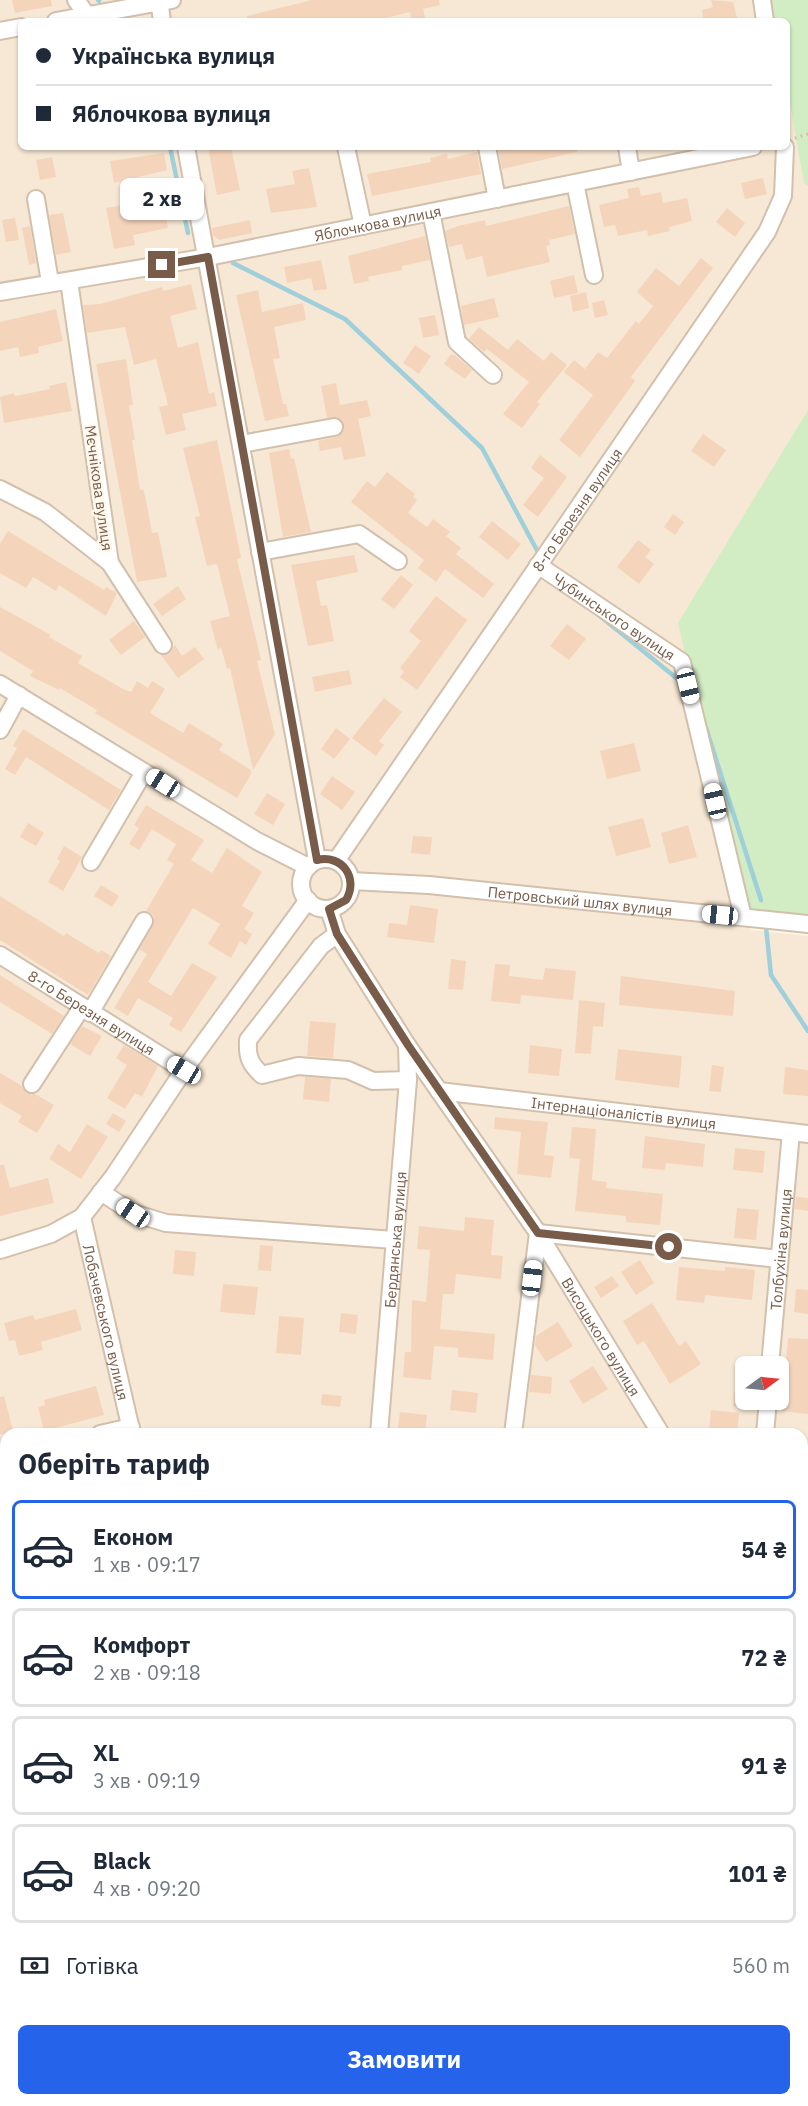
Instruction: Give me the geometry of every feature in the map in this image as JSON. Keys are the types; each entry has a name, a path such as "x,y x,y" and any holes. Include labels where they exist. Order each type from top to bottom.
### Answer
{"street":[{"path":"76,0 87,15"},
{"path":"762,0 765,18"},
{"path":"72,18 163,1 162,18"},
{"path":"0,31 18,28"},
{"path":"0,684 257,841 312,864 336,861 346,869 351,881 346,900 329,909 316,906 303,893 302,880 312,864 260,552 208,257 187,150"},
{"path":"347,150 363,226"},
{"path":"488,150 497,199"},
{"path":"627,150 631,172"},
{"name":"Яблочкова вулиця","path":"0,292 208,257 738,150"},
{"name":"8-го Березня вулиця","path":"336,861 766,232 783,196 785,150"},
{"path":"575,183 594,275"},
{"path":"36,199 50,282"},
{"path":"431,212 457,342 494,375"},
{"name":"Мєчнікова вулиця","path":"69,281 110,563"},
{"path":"241,444 334,427"},
{"name":"Мєчнікова вулиця","path":"0,489 45,512 110,563"},
{"path":"260,552 359,534 398,561"},
{"path":"110,563 164,645"},
{"name":"Чубинського вулиця","path":"538,565 682,663 743,917"},
{"path":"0,730 19,695"},
{"path":"91,862 144,772"},
{"name":"Петровський шлях вулиця","path":"351,881 429,885 808,924"},
{"path":"0,1250 51,1234 82,1217 102,1192 184,1070 308,900"},
{"name":"Висоцького вулиця","path":"329,909 337,934 408,1045 538,1233 657,1428"},
{"path":"32,1084 86,1010 144,921"},
{"path":"337,934 321,946 248,1040 247,1052 250,1064 262,1075 298,1066 348,1070 374,1081 408,1080"},
{"name":"8-го Березня вулиця","path":"0,955 184,1070"},
{"name":"Бердянська вулиця","path":"380,1428 408,1080 408,1045"},
{"name":"Інтернаціоналістів вулиця","path":"440,1091 800,1133"},
{"name":"Толбухіна вулиця","path":"771,1356 779,1259 800,1133"},
{"path":"102,1192 133,1213 166,1223 394,1240"},
{"name":"Лобачевського вулиця","path":"82,1217 130,1428"},
{"path":"514,1428 538,1233 779,1259"},
{"path":"766,1428 767,1410"}],"shaded area":[{"path":"0,0 770,0 773,18 18,18 18,150 790,150 790,105 804,182 808,186 808,410 679,623 751,930 808,936 808,1428 0,1428"}],"green space":[{"path":"770,0 808,0 808,186 804,183 790,105 790,18 773,18"},
{"path":"808,410 808,917 746,911 678,623"}],"building":[{"path":"12,0 51,0 52,6 15,13"},
{"path":"312,0 439,0 440,5 423,9 425,18 411,18 410,12 385,18 247,18 247,16"},
{"path":"711,0 733,2 737,18 703,18 702,10 713,7"},
{"path":"209,150 232,150 240,190 217,195"},
{"path":"498,150 577,150 577,152 502,169"},
{"path":"477,152 481,174 372,196 367,174 431,162 430,158 447,154 448,159"},
{"path":"164,153 167,170 114,183 110,161"},
{"path":"52,157 56,177 40,180 36,160"},
{"path":"309,168 317,207 271,213 266,189 295,184 292,171"},
{"path":"763,178 767,194 745,199 741,183"},
{"path":"639,187 641,196 661,192 663,203 687,198 692,221 669,227 670,231 648,236 647,230 618,236 615,225 604,227 599,205 629,198 627,189"},
{"path":"162,198 168,228 133,235 135,245 114,249 106,208"},
{"path":"569,206 575,234 549,240 550,245 546,246 550,262 487,277 482,256 466,260 462,244 449,247 445,231 458,226 485,220 486,226"},
{"path":"727,208 745,223 735,237 716,222"},
{"path":"63,213 71,252 56,255 49,215"},
{"path":"15,218 19,240 6,242 2,220"},
{"path":"250,220 252,233 219,240 213,235 212,228"},
{"path":"30,226 36,263 29,265 22,228"},
{"path":"425,236 430,260 402,266 402,270 368,277 369,281 354,284 348,256"},
{"path":"701,258 713,268 631,377 635,381 580,457 559,440 593,395 564,372 574,360 585,369 598,352 607,358 636,321 639,324 653,306 637,292 656,268 679,286"},
{"path":"321,260 327,289 314,291 311,278 287,283 284,267"},
{"path":"574,275 578,293 554,298 550,281"},
{"path":"191,284 197,309 170,316 178,348 198,342 209,394 214,392 217,406 182,414 186,430 166,435 159,407 168,405 156,359 134,365 125,327 87,333 83,305 100,304 162,287 163,291"},
{"path":"258,290 262,312 303,303 306,320 274,327 280,358 273,359 283,404 286,404 289,416 265,421 236,295"},
{"path":"586,292 589,308 573,312 570,296"},
{"path":"494,298 499,317 464,325 461,306"},
{"path":"604,300 608,315 595,318 592,303"},
{"path":"56,309 63,341 38,347 39,353 20,357 18,347 0,351 0,322"},
{"path":"435,315 439,335 423,338 419,318"},
{"path":"479,327 508,350 517,339 544,361 551,352 567,365 537,402 540,404 522,428 503,414 529,382 487,349 484,352 469,339"},
{"path":"415,345 431,356 419,374 403,363"},
{"path":"451,354 472,370 465,379 444,364"},
{"path":"126,359 133,405 129,405 135,440 132,440 140,490 143,489 152,533 158,532 167,577 137,582 96,364"},
{"path":"66,382 72,411 4,423 0,397 50,389 49,386"},
{"path":"336,383 340,405 367,400 371,416 358,419 366,456 344,460 341,447 320,451 318,441 336,437 344,430 342,420 327,418 321,386"},
{"path":"703,434 726,450 714,467 691,451"},
{"path":"217,440 241,558 237,559 261,660 257,661 275,734 253,770 230,668 227,669 221,647 218,650 210,621 230,616 217,564 207,566 195,517 200,516 183,448"},
{"path":"289,449 291,459 294,458 311,532 283,537 269,453"},
{"path":"540,455 567,477 538,517 523,505 544,478 531,468"},
{"path":"387,472 415,494 413,497 417,500 408,513 427,527 433,519 450,532 446,536 461,548 456,554 494,584 483,598 445,569 436,582 418,568 424,560 351,502 367,481 375,487"},
{"path":"673,514 684,522 675,535 664,527"},
{"path":"492,521 521,544 508,560 479,537"},
{"path":"8,531 104,590 106,587 117,593 106,616 59,585 56,591 33,577 26,588 0,573 0,544"},
{"path":"638,540 651,550 645,557 654,564 639,584 617,567"},
{"path":"354,555 358,572 316,581 321,606 327,605 334,641 308,646 291,565"},
{"path":"401,575 413,585 394,609 381,599"},
{"path":"178,586 186,599 162,616 153,604"},
{"path":"436,596 467,620 417,690 400,677 404,672 400,668 421,641 409,631"},
{"path":"0,607 51,635 49,637 82,656 78,663 123,689 131,692 137,681 148,688 152,681 165,689 150,713 183,733 189,723 223,744 219,750 251,770 237,798 95,713 97,710 60,688 59,690 30,676 33,671 0,651"},
{"path":"134,621 145,637 121,655 109,640"},
{"path":"567,624 586,639 569,660 550,646"},
{"path":"175,645 182,656 195,647 204,659 178,678 161,655 169,653"},
{"path":"349,670 352,684 315,692 312,677"},
{"path":"384,698 402,712 379,741 384,745 376,756 352,738"},
{"path":"336,728 350,739 334,759 321,749"},
{"path":"23,729 121,790 109,810 26,757 15,775 5,769 17,748 13,746"},
{"path":"634,743 641,771 607,779 600,751"},
{"path":"332,776 355,792 342,810 320,794"},
{"path":"267,793 285,804 273,825 254,814"},
{"path":"146,805 204,840 191,860 212,873 227,848 262,872 242,906 254,913 244,929 252,934 246,945 240,941 231,958 208,944 220,924 193,908 148,982 171,996 192,963 217,977 181,1032 169,1025 173,1018 138,998 128,1016 114,1008 147,954 139,949 154,920 153,915 146,911 174,864 167,860 176,844 152,829 139,850 129,844 139,828 134,825"},
{"path":"643,818 651,847 616,856 608,827"},
{"path":"28,823 44,833 36,846 20,837"},
{"path":"688,825 697,857 669,864 661,833"},
{"path":"413,836 432,837 430,855 411,853"},
{"path":"64,846 82,857 63,891 48,882 60,861 57,859"},
{"path":"101,885 119,896 112,907 94,896"},
{"path":"0,896 64,936 66,933 99,953 101,950 111,956 88,995 0,940"},
{"path":"410,905 438,909 434,943 387,937 389,923 407,925"},
{"path":"451,959 466,961 463,990 448,989"},
{"path":"495,964 510,965 509,976 543,980 545,968 576,971 573,1000 521,995 520,1004 491,1001"},
{"path":"0,975 64,1016 52,1034 0,1002"},
{"path":"621,976 735,991 733,1016 619,1005"},
{"path":"579,1000 605,1003 603,1027 593,1026 591,1054 575,1053"},
{"path":"310,1021 336,1023 333,1058 307,1056"},
{"path":"82,1026 102,1036 90,1056 70,1044"},
{"path":"124,1045 158,1066 142,1097 135,1093 125,1109 107,1098 127,1065 116,1058"},
{"path":"530,1045 562,1049 559,1076 528,1073"},
{"path":"618,1049 682,1056 679,1088 615,1080"},
{"path":"712,1065 724,1067 721,1092 709,1091"},
{"path":"785,1067 808,1070 808,1096 783,1094"},
{"path":"0,1073 22,1086 27,1093 35,1094 54,1105 37,1133 18,1122 22,1116 0,1103"},
{"path":"305,1077 331,1079 329,1102 303,1099"},
{"path":"113,1113 126,1121 119,1132 106,1124"},
{"path":"495,1117 548,1122 544,1155 554,1156 551,1178 517,1174 521,1132 494,1129"},
{"path":"87,1124 108,1137 81,1179 49,1159 58,1144 70,1152"},
{"path":"572,1127 596,1129 592,1180 607,1182 606,1188 663,1194 660,1225 626,1222 626,1216 575,1211 580,1159 569,1158"},
{"path":"645,1136 705,1144 703,1167 666,1163 665,1170 642,1168"},
{"path":"735,1148 765,1151 763,1173 733,1170"},
{"path":"0,1165 4,1165 10,1188 48,1178 54,1203 0,1216"},
{"path":"796,1197 808,1198 808,1211 795,1209"},
{"path":"737,1208 759,1210 756,1240 734,1238"},
{"path":"465,1217 494,1220 491,1255 503,1256 501,1279 456,1274 454,1294 443,1294 440,1329 495,1334 493,1360 458,1357 458,1348 434,1346 431,1380 403,1377 405,1352 411,1352 412,1300 426,1302 430,1250 417,1249 419,1226 464,1231"},
{"path":"260,1245 273,1246 271,1271 258,1270"},
{"path":"175,1250 196,1252 194,1276 173,1274"},
{"path":"640,1260 654,1283 636,1295 621,1272"},
{"path":"679,1267 725,1271 725,1267 755,1270 752,1300 705,1295 704,1303 676,1300"},
{"path":"612,1276 619,1286 601,1298 594,1287"},
{"path":"223,1284 258,1287 255,1315 220,1312"},
{"path":"796,1289 808,1290 808,1314 794,1312"},
{"path":"652,1303 679,1346 686,1341 701,1364 670,1384 644,1341 637,1345 623,1321"},
{"path":"76,1309 82,1330 41,1342 43,1350 19,1356 15,1340 9,1341 4,1323 33,1315 35,1320"},
{"path":"341,1313 358,1315 356,1334 339,1332"},
{"path":"279,1316 304,1318 301,1355 276,1353"},
{"path":"558,1322 573,1346 546,1362 535,1345 536,1336"},
{"path":"788,1338 808,1339 808,1414 781,1411 789,1410 789,1356 786,1356"},
{"path":"593,1366 608,1389 583,1404 569,1381"},
{"path":"531,1375 552,1377 551,1394 529,1392"},
{"path":"96,1386 104,1415 55,1428 43,1428 38,1407 45,1405 44,1400"},
{"path":"452,1390 478,1393 476,1413 450,1410"},
{"path":"322,1394 342,1396 340,1407 321,1405"},
{"path":"4,1396 12,1428 0,1428 0,1397"},
{"path":"711,1410 739,1413 738,1428 709,1428"},
{"path":"400,1412 427,1415 426,1428 398,1428"}],"waterway":[{"path":"171,150 188,233"},
{"path":"233,263 345,319 482,448 539,554"},
{"path":"600,616 680,681"},
{"path":"706,728 761,900"},
{"path":"766,927 771,975 808,1031"}],"route":[{"path":"162,265 208,257 317,860 336,861 342,864 350,875 351,888 346,900 329,909 337,934 408,1045 538,1233 669,1247"}]}
